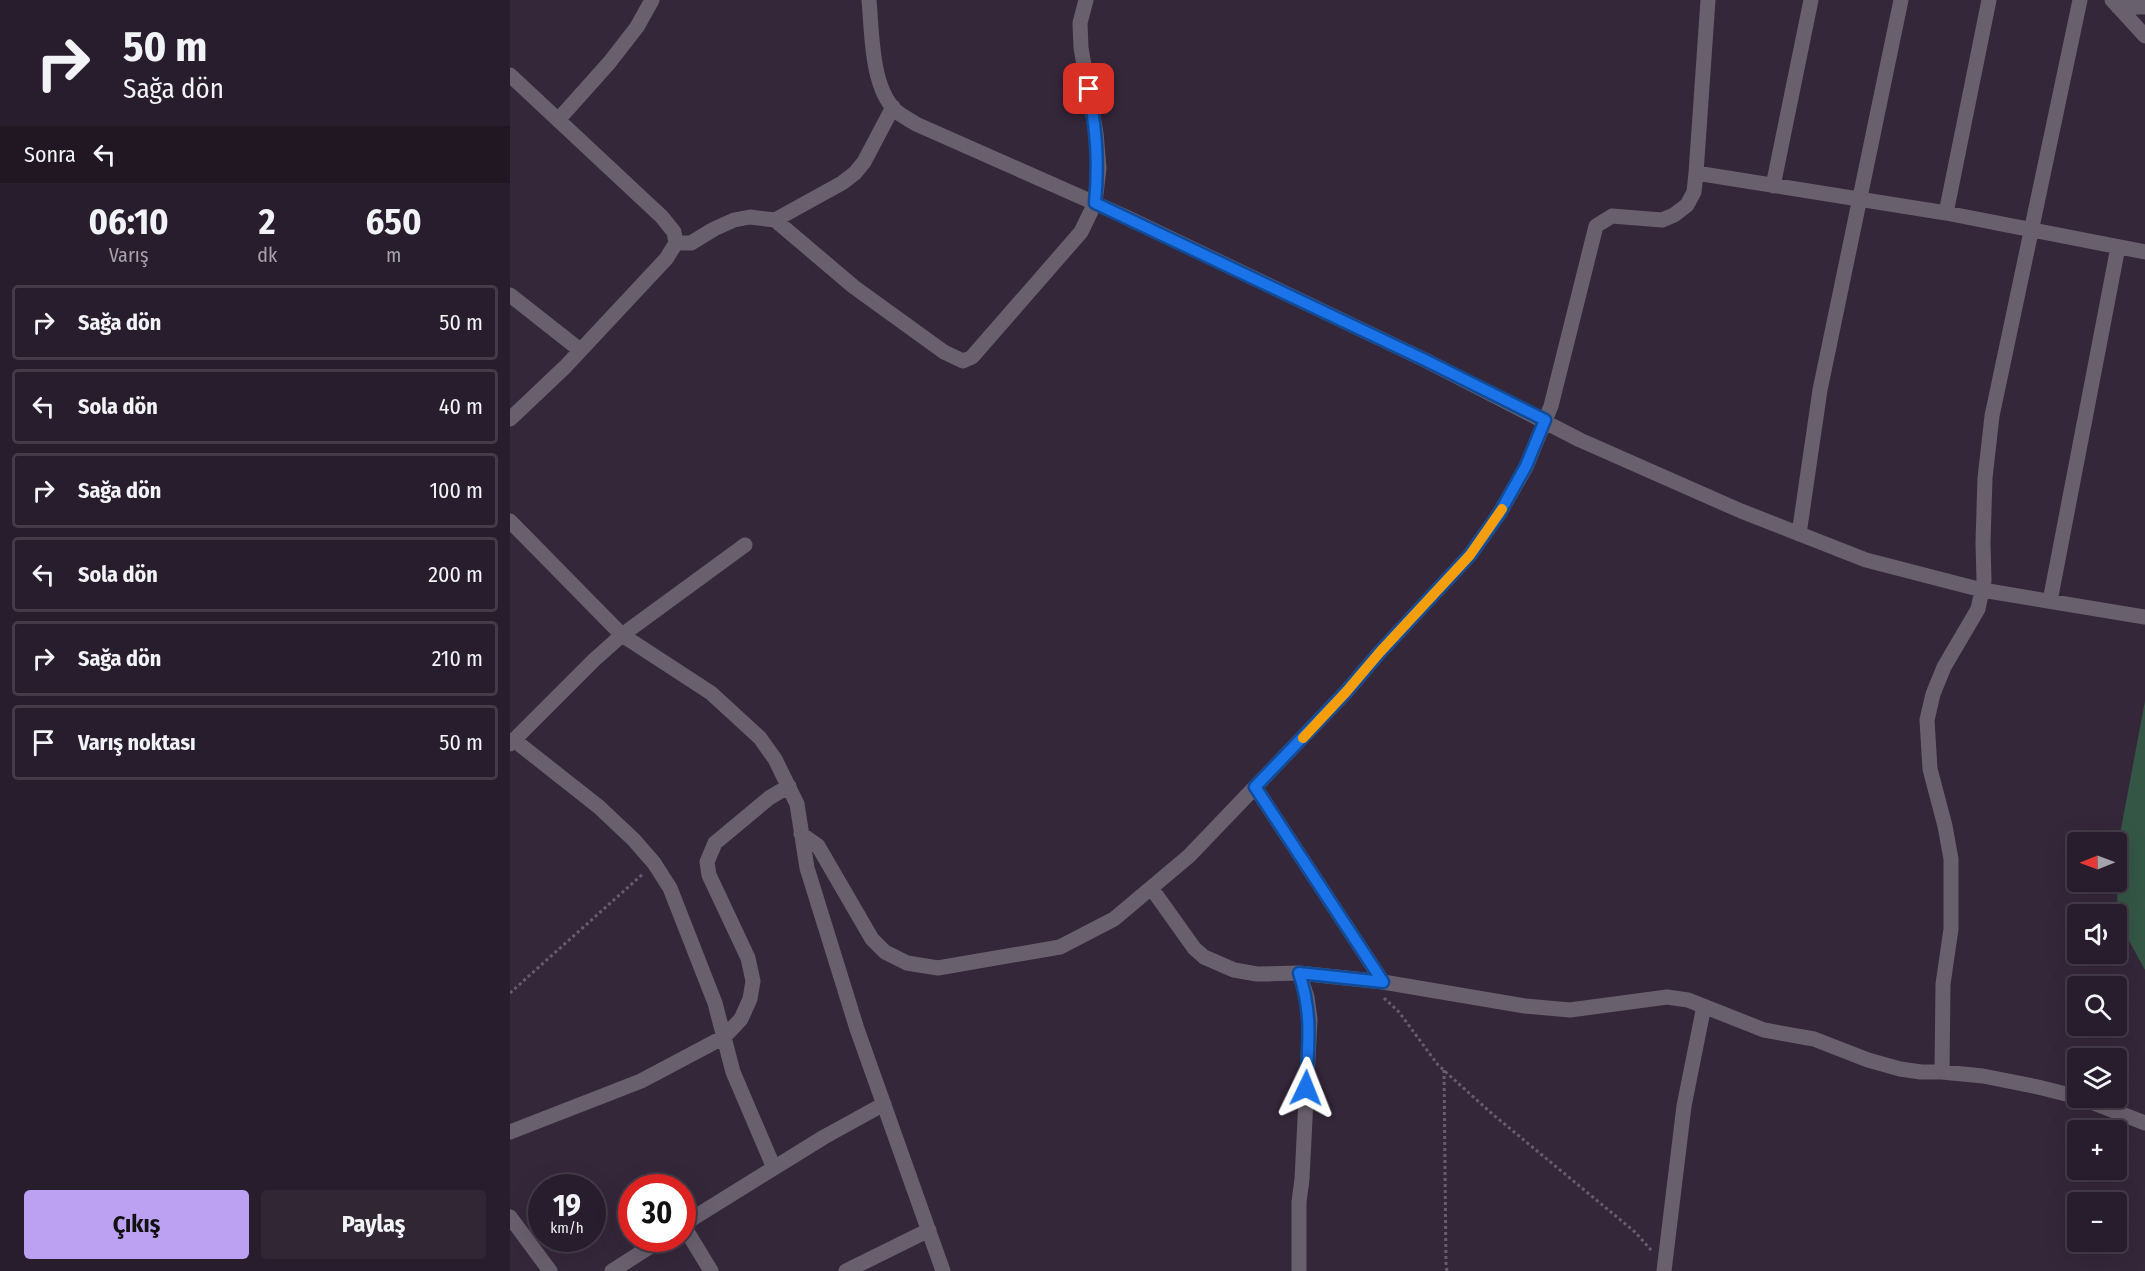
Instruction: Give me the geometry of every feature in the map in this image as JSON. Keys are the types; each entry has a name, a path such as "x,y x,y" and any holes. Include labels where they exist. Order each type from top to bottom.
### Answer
{"street":[{"path":"558,120 609,63 637,27 652,0"},
{"path":"869,0 879,81 887,100 896,111 916,124 1095,203 1414,355 1601,449 1741,511 1866,560 1982,590 2145,615"},
{"path":"676,243 691,243 734,220 750,217 775,220 854,287 944,352 963,361 972,357 1081,232 1095,203 1098,168 1096,133 1081,48 1080,22 1086,0"},
{"path":"801,834 818,846 872,939 885,952 907,963 938,968 1060,947 1114,919 1189,856 1346,692 1470,555 1499,514 1526,466 1551,406 1596,226 1612,216 1662,220 1674,215 1687,205 1694,192 1696,173 1708,0"},
{"path":"1773,186 1810,0"},
{"path":"1799,534 1820,390 1901,0"},
{"path":"1946,213 1989,0"},
{"path":"1942,1072 1943,984 1951,929 1951,859 1941,807 1930,769 1927,720 1932,694 1944,667 1978,609 1982,590 1985,478 1992,416 2080,0"},
{"path":"2115,3 2145,7"},
{"path":"2115,3 2145,36"},
{"path":"510,75 662,217 674,232 676,243 666,259 580,350 510,419"},
{"path":"775,220 842,183 855,173 864,162 893,107"},
{"path":"1696,173 1946,213 2145,252"},
{"path":"2050,601 2118,247"},
{"path":"510,295 580,350"},
{"path":"510,521 622,636 711,693 760,738 775,759 797,804 807,868 857,1029 943,1271"},
{"path":"745,545 622,636 594,660 512,742 599,807 634,840 654,863 670,888 715,1003 733,1072 774,1168"},
{"path":"510,1132 641,1081 724,1037 741,1019 750,999 753,981 748,958 709,875 707,862 715,843 769,798 789,786"},
{"path":"1255,787 1383,982"},
{"path":"1152,889 1194,948 1204,957 1234,970 1257,974 1299,973 1383,982 1525,1006 1570,1010 1667,997 1688,1000 1764,1030 1814,1038 1868,1060 1921,1072 1983,1076 2067,1094"},
{"path":"1299,973 1307,997 1310,1019 1299,1202 1299,1271"},
{"path":"1664,1268 1684,1106 1704,1006"},
{"path":"696,1217 884,1104"},
{"path":"2107,1108 2145,1123"},
{"path":"510,1216 550,1271"},
{"path":"846,1271 929,1230"},
{"path":"696,1246 711,1271"},
{"path":"612,1271 642,1252"}],"path":[{"path":"510,993 654,863"},
{"path":"1366,980 1399,1012 1444,1070 1490,1112 1635,1232 1664,1268"},
{"path":"1444,1070 1447,1271"}],"green space":[{"path":"2145,701 2145,970 2127,937 2127,904 2117,904 2117,892 2127,892 2127,832 2120,832"}],"slow traffic":[{"path":"1303,738 1470,555 1502,509"}],"route":[{"path":"1089,89 1096,133 1098,168 1095,203 1425,360 1545,420 1526,466 1499,514 1470,555 1346,692 1255,787 1383,982 1299,973 1307,997 1310,1019 1306,1088"}]}
